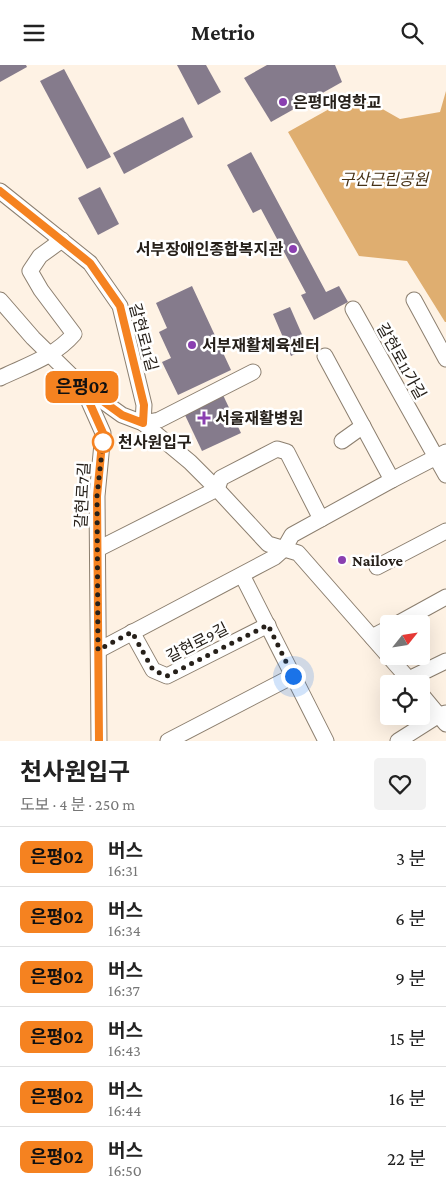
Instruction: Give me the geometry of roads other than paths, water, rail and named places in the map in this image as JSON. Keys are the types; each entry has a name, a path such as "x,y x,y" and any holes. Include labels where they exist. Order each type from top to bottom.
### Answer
{"street":[{"name":"갈현로11길","path":"0,191 90,263 120,306 144,405 143,423"},
{"path":"0,378 50,355 63,347 74,334 40,290 30,271 40,255 62,240"},
{"name":"갈현로7길","path":"0,300 50,355 82,386 103,433 97,496 99,741"},
{"path":"414,300 446,359"},
{"name":"갈현로11가길","path":"353,309 441,455 446,475"},
{"path":"325,356 392,480"},
{"path":"143,423 159,420 253,372"},
{"path":"82,386 122,415 143,423 190,462 268,544 298,553 406,675"},
{"path":"342,441 363,427"},
{"path":"217,489 221,477 277,449 287,452 321,519"},
{"path":"98,650 276,557 284,549 292,535 441,455"},
{"name":"갈현로7길","path":"98,549 217,489"},
{"path":"377,567 446,531"},
{"path":"242,575 326,741"},
{"path":"413,615 446,597"},
{"name":"갈현로9길","path":"132,632 153,670 167,676 268,625"},
{"path":"372,637 380,633"},
{"path":"422,675 446,661"},
{"path":"168,741 293,676"},
{"path":"398,741 444,718 430,703"}],"place":[{"name":"은평대영학교","path":"283,102"},
{"name":"서부장애인종합복지관","path":"293,249"},
{"name":"서부재활체육센터","path":"192,345"},
{"name":"서울재활병원","path":"204,418"},
{"name":"천사원입구","path":"103,442"},
{"name":"Nailove","path":"342,560"}],"park label":[{"name":"구산근린공원","path":"384,179"}]}
